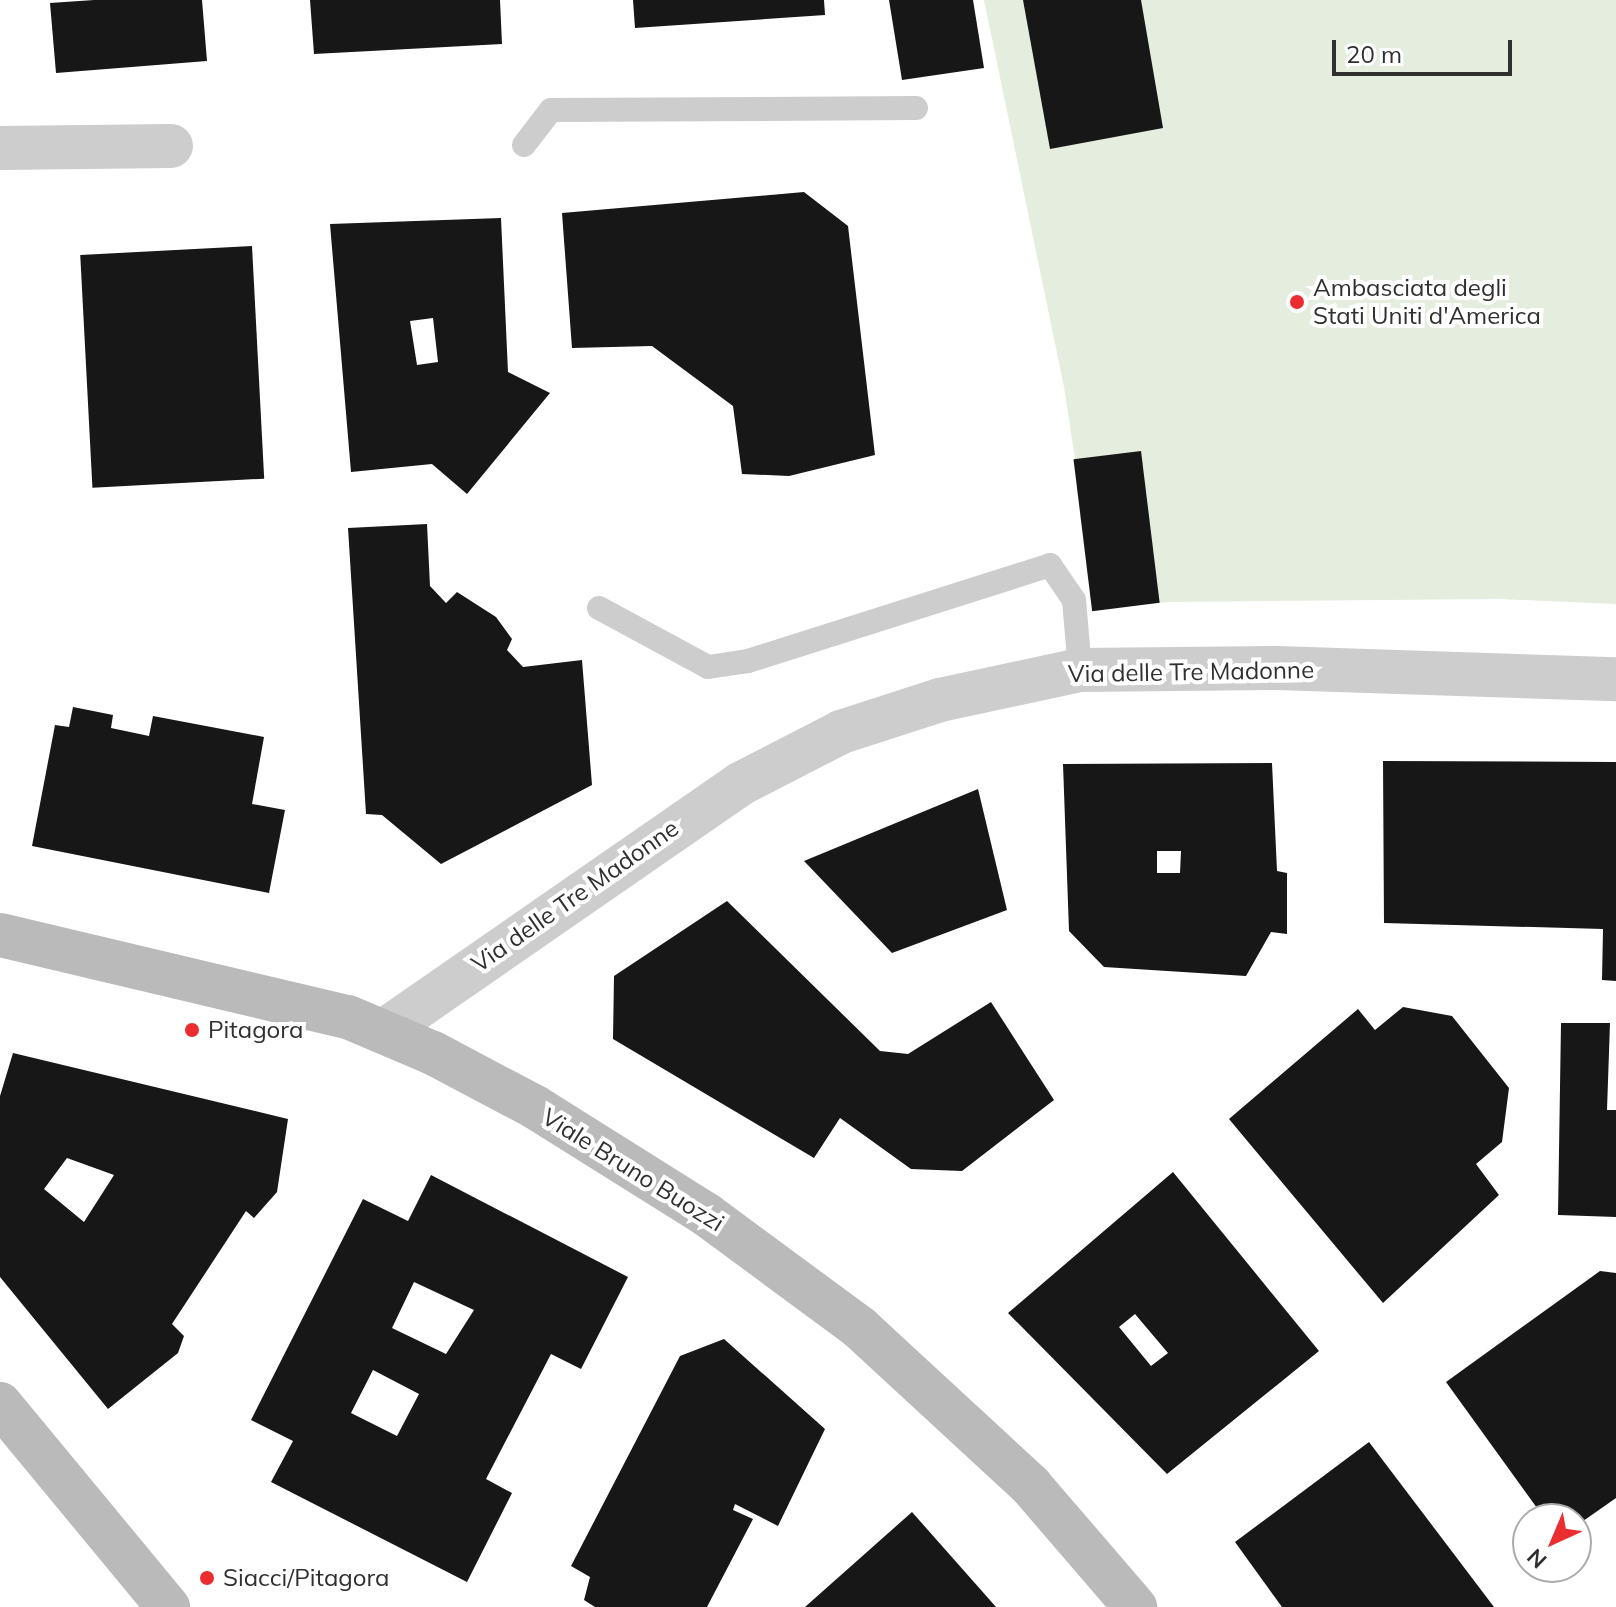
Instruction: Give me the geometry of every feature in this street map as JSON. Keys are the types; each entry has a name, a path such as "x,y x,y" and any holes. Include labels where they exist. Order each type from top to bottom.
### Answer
{"street":[{"path":"0,148 171,146"},
{"name":"Via delle Tre Madonne","path":"385,1030 706,805 782,760 892,714 1080,670 1277,668 1616,679"},
{"name":"Viale Bruno Buozzi","path":"4,940 306,1005 385,1030 475,1074 596,1144 830,1303 1031,1486 1135,1607"},
{"path":"0,1404 168,1607"}],"lane":[{"path":"524,145 551,110 916,108"},
{"path":"599,608 708,667 748,661 1050,565 1074,600 1080,670"}],"green space":[{"path":"984,0 1616,0 1616,604 1499,599 1169,602 1098,608 1064,387"}],"building":[{"path":"202,0 207,61 56,73 50,3"},
{"path":"310,0 500,0 502,44 314,54"},
{"path":"633,0 824,0 825,15 635,28"},
{"path":"889,0 973,0 984,68 902,80"},
{"path":"1023,0 1141,0 1163,128 1050,149"},
{"path":"804,192 848,226 875,455 789,476 742,474 733,406 652,346 572,348 562,213"},
{"path":"501,218 508,372 550,393 467,494 432,464 351,472 330,224","holes":["433,318 438,362 417,365 410,321"]},
{"path":"252,246 264,479 92,488 80,255"},
{"path":"1141,451 1160,603 1092,611 1074,459"},
{"path":"427,524 430,586 446,603 457,592 496,617 512,639 507,650 523,667 582,660 592,785 441,864 382,815 366,814 348,528"},
{"path":"73,707 113,715 111,728 149,736 153,716 264,737 252,804 285,810 269,893 32,846 55,725 69,727"},
{"path":"1383,761 1616,762 1616,981 1602,980 1603,929 1384,923"},
{"path":"1272,763 1277,871 1287,873 1287,934 1271,932 1246,976 1104,967 1069,931 1063,764","holes":["1157,851 1181,851 1180,873 1157,873"]},
{"path":"978,789 1007,910 892,953 804,861"},
{"path":"727,901 880,1051 908,1054 991,1002 1054,1100 962,1171 911,1169 840,1118 814,1158 613,1039 614,976"},
{"path":"1403,1007 1452,1016 1509,1088 1502,1142 1476,1164 1499,1195 1383,1303 1229,1119 1358,1009 1375,1030"},
{"path":"1561,1023 1610,1023 1607,1110 1616,1110 1616,1217 1558,1215"},
{"path":"13,1053 288,1119 277,1192 254,1218 246,1211 172,1324 184,1336 178,1353 108,1409 0,1277 0,1096","holes":["67,1158 114,1175 84,1222 44,1189"]},
{"path":"1173,1172 1319,1351 1167,1474 1008,1313","holes":["1135,1314 1168,1353 1151,1366 1119,1327"]},
{"path":"431,1175 628,1277 581,1369 551,1354 486,1479 512,1493 467,1582 271,1482 293,1441 251,1420 363,1199 408,1221","holes":["414,1282 474,1310 446,1354 392,1328","373,1370 419,1394 397,1436 351,1413"]},
{"path":"1600,1271 1616,1273 1616,1498 1592,1515 1592,1503 1533,1503 1446,1382"},
{"path":"724,1339 825,1429 778,1526 735,1504 733,1510 753,1519 707,1607 595,1607 584,1600 590,1577 571,1566 680,1356"},
{"path":"1369,1442 1494,1607 1282,1607 1235,1542"},
{"path":"912,1512 996,1607 805,1607"}],"place":[{"name":"Ambasciata degli Stati Uniti d'America","path":"1297,302"},
{"name":"Pitagora","path":"192,1030"},
{"name":"Siacci/Pitagora","path":"207,1578"}]}
